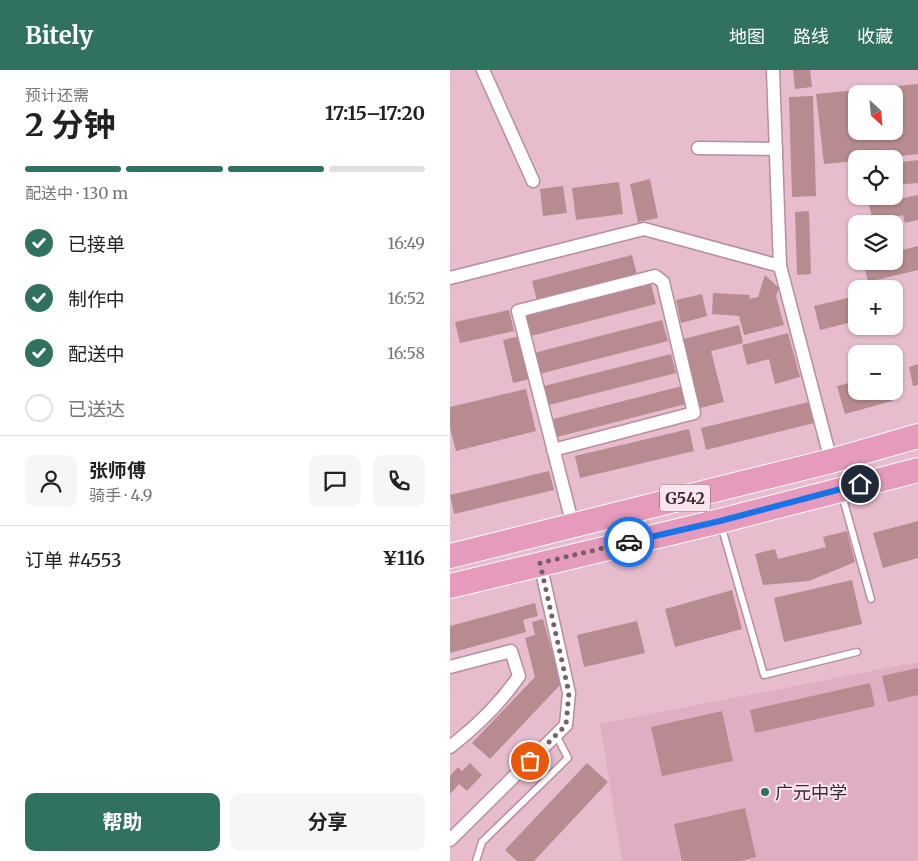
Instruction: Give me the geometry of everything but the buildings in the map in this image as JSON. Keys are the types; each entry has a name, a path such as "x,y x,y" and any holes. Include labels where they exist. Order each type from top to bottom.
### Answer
{"highway":[{"name":"G542","path":"450,556 831,461 918,436"},
{"name":"G542","path":"450,586 720,521 918,470"}],"street":[{"path":"483,70 533,181"},
{"path":"773,70 780,266 831,461"},
{"path":"698,148 776,149"},
{"path":"450,278 644,229 780,266"},
{"path":"553,450 694,413 663,282 655,276 518,311 553,450 573,526"},
{"path":"450,840 566,725 569,693 540,563"},
{"path":"450,667 511,651 519,676 511,688 477,726 450,747"}],"lane":[{"path":"841,489 871,599"},
{"path":"720,521 764,675 856,652"},
{"path":"476,861 482,842 568,758 556,735"}],"shaded area":[{"name":"广元中学","path":"918,662 918,861 622,861 600,724"}],"way so far":[{"path":"530,761 566,725 569,693 540,563 629,542"}],"place":[{"name":"广元中学","path":"765,792"}],"route":[{"path":"629,542 720,521 860,484"}]}
